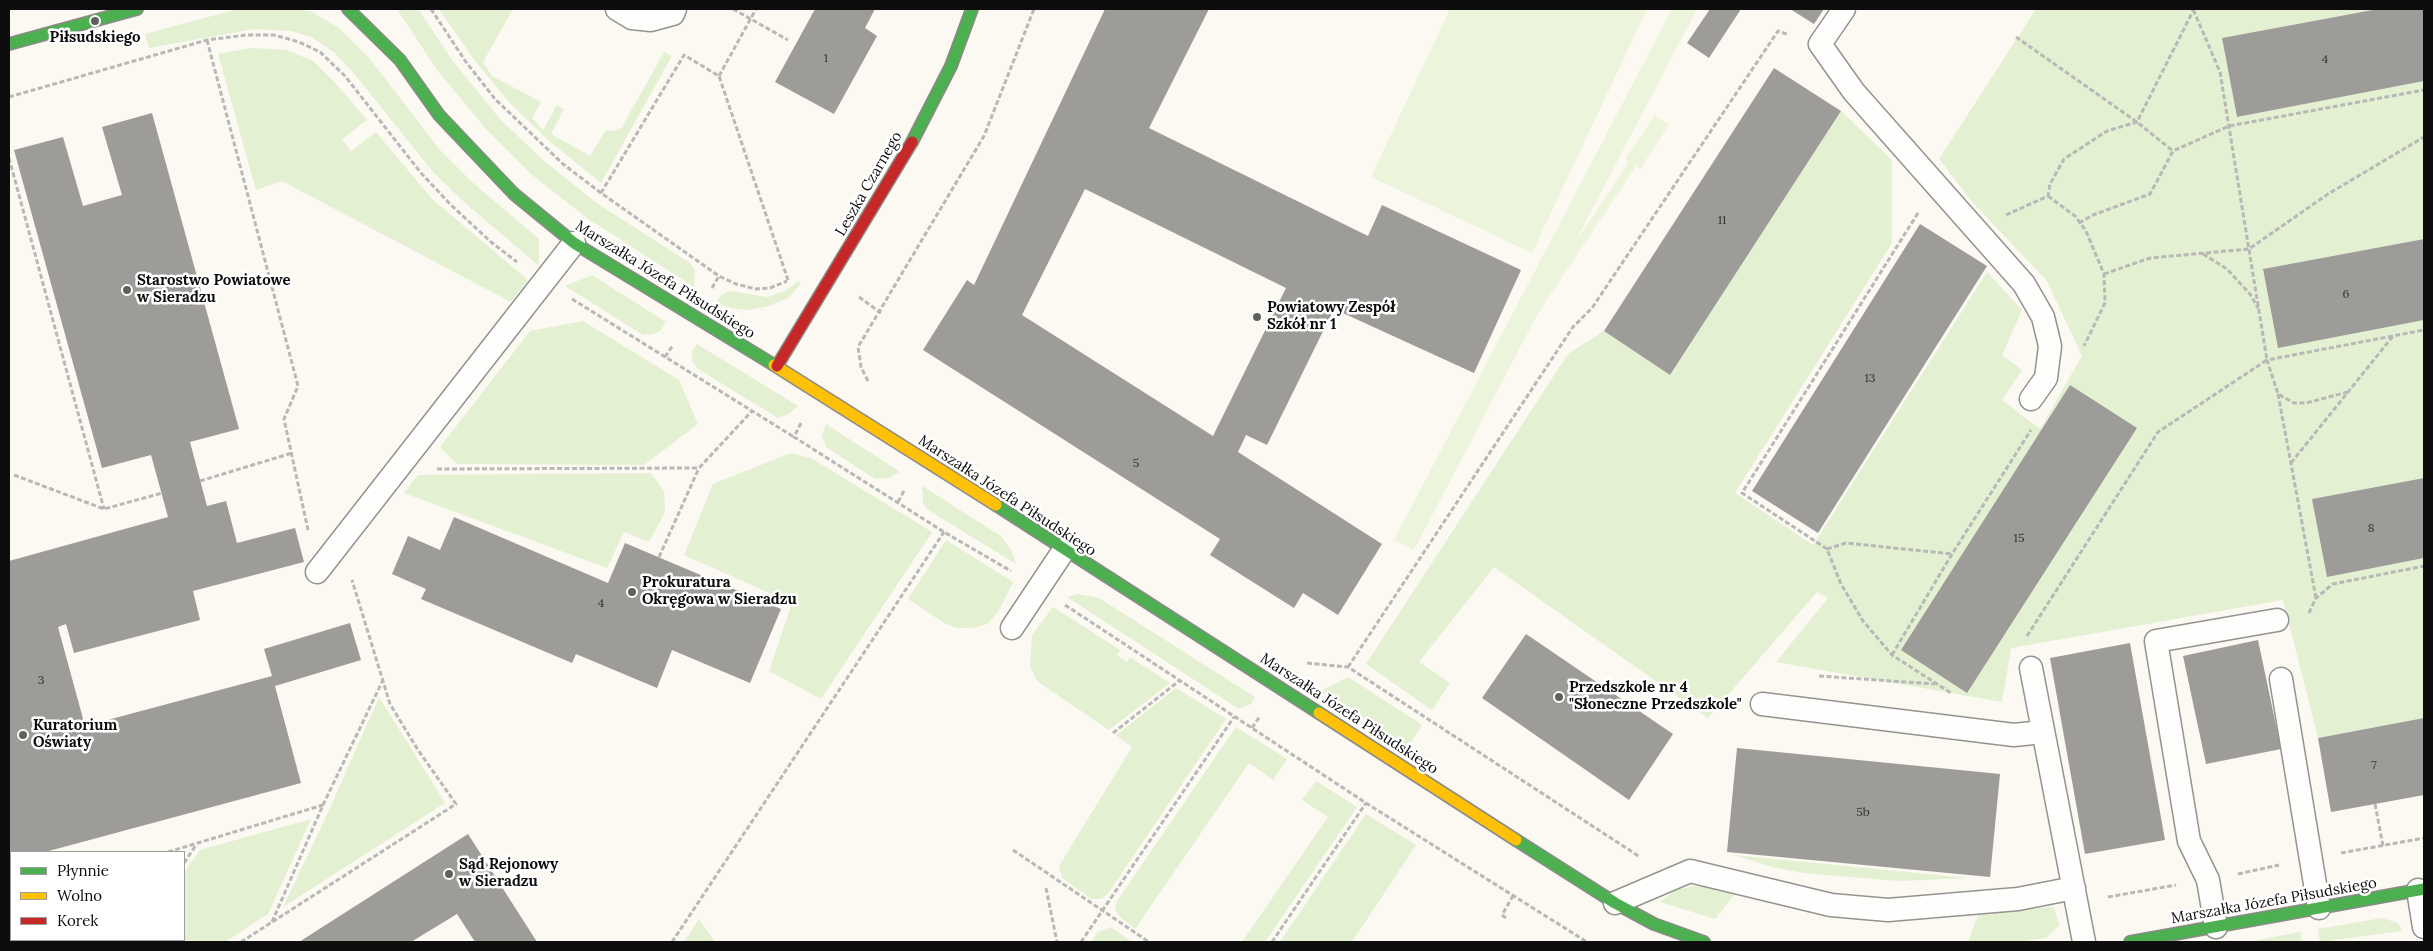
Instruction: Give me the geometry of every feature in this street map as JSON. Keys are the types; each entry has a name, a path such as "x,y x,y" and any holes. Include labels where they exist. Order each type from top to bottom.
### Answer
{"street":[{"path":"9,44 137,9"},
{"name":"Marszałka Józefa Piłsudskiego","path":"348,9 400,60 439,115 514,194 574,243 776,366 1615,903 1654,924 1704,942"},
{"name":"Leszka Czarnego","path":"776,366 904,157 951,66 972,9"},
{"name":"Marszałka Józefa Piłsudskiego","path":"2130,942 2421,890"}],"lane":[{"path":"617,9 632,18 651,20 672,14 676,9"},
{"path":"1844,9 1820,44 1854,92 2024,284 2043,317 2050,346 2046,378 2032,399"},
{"path":"317,572 574,243"},
{"path":"1012,628 1064,550"},
{"path":"2216,927 2208,880 2190,842 2156,642 2277,620"},
{"path":"2031,668 2084,942"},
{"path":"2281,679 2319,908"},
{"path":"1762,704 2014,735 2043,732"},
{"path":"1615,903 1690,872 1831,905 1888,910 2075,895"},
{"path":"2421,890 2424,927"}],"path":[{"path":"432,9 466,62 495,99 556,157 601,193 719,276 736,284 756,289 770,288 788,280 794,273"},
{"path":"733,9 788,40"},
{"path":"718,76 756,9"},
{"path":"851,292 881,313 984,136 1034,9"},
{"path":"1976,229 2048,196 2050,184 2064,159 2107,131 2137,122 2194,9"},
{"path":"2194,9 2220,72 2259,311 2268,360 2278,394 2316,598"},
{"path":"1644,860 1348,667 1572,327 1592,308 1778,31 1820,44"},
{"path":"2016,37 2137,122 2173,151"},
{"path":"9,97 207,40"},
{"path":"601,193 684,56 718,76 788,280"},
{"path":"2080,223 2093,215 2150,194 2173,151 2229,126 2424,90"},
{"path":"2104,274 2150,258 2249,249 2328,194 2424,137"},
{"path":"9,158 104,509"},
{"path":"1936,185 1742,493 1827,549 1841,584 1863,621 1892,655 1958,698"},
{"path":"2202,254 2227,269 2250,294 2259,311"},
{"path":"2025,639 2158,432 2268,360 2424,330"},
{"path":"2290,463 2393,336"},
{"path":"2278,394 2294,403 2306,403 2348,392"},
{"path":"818,393 794,437 944,532 1038,588 1366,803 1587,942"},
{"path":"659,557 699,468 752,411"},
{"path":"200,481 292,453"},
{"path":"397,468 454,470 699,468"},
{"path":"14,474 104,509 162,492"},
{"path":"672,942 944,532"},
{"path":"1827,549 1846,543 1952,554"},
{"path":"2277,620 2309,613 2316,598 2332,584 2424,566"},
{"path":"1812,676 1936,684"},
{"path":"272,923 323,805 383,679"},
{"path":"1113,733 1179,680"},
{"path":"1081,942 1104,911 1234,717"},
{"path":"1272,942 1366,803"},
{"path":"2375,804 2383,846"},
{"path":"172,851 197,845 323,805"},
{"path":"2075,895 2208,880 2424,838"},
{"path":"185,862 197,845"},
{"path":"1013,850 1149,942"},
{"path":"1046,888 1057,942"},
{"path":"1506,918 1502,915 1513,896"}],"green space":[{"path":"238,9 293,9 310,11 339,28 370,59 440,150 472,182 539,239 539,266 465,203 433,172 357,77 335,53 313,38 292,31 254,29 149,48 145,34"},
{"path":"397,9 418,9 452,60 500,119 544,161 598,204 690,263 695,270 694,287 587,218 531,174 486,129 437,70"},
{"path":"439,9 513,9 483,62 492,76 541,102 532,118 543,130 557,105 564,109 551,134 590,156 606,130 614,131 622,127 664,52 672,56 601,183 549,141 509,102 475,61"},
{"path":"1450,9 1647,9 1532,253 1371,177"},
{"path":"1672,9 1697,9 1574,244 1629,162 1625,159 1655,115 1669,125 1640,169 1636,166 1538,313 1414,550 1394,540"},
{"path":"2036,9 2378,9 2222,38 2237,117 2424,81 2424,239 2263,269 2278,347 2424,320 2424,478 2313,499 2327,576 2424,558 2424,718 2318,738 2283,600 2011,648 2002,702 1776,662 1828,598 1817,592 1708,718 1494,567 1419,662 1450,683 1432,710 1366,664 1568,354 1604,331 1670,375 1841,111 1892,160 1892,243 1735,493 1813,545 1987,272 2022,310 2002,355 2022,370 2002,400 2040,429 2082,356 2047,281 1973,203 1939,159"},
{"path":"251,48 286,50 313,61 337,85 367,120 342,139 351,151 376,132 432,199 528,280 511,302 282,181 256,190 218,54"},
{"path":"592,275 666,322 660,331 643,335 565,286"},
{"path":"798,281 801,284 788,298 769,306 749,310 731,308 716,303 721,295 730,291 768,297 787,290"},
{"path":"583,321 679,380 698,424 644,465 457,464 440,447 530,331"},
{"path":"697,344 798,406 789,414 778,418 698,369 692,361 692,351"},
{"path":"826,424 900,472 889,478 875,479 826,447 822,435"},
{"path":"791,453 811,458 932,532 821,699 769,671 792,603 684,555 713,484"},
{"path":"651,473 664,491 665,512 649,542 624,532 607,568 404,493 418,475"},
{"path":"922,486 1001,536 1011,550 1016,564 928,510 923,503"},
{"path":"946,540 1013,582 998,612 987,624 973,628 956,628 944,623 908,599"},
{"path":"1078,594 1099,598 1255,697 1251,704 1239,709 1067,597"},
{"path":"1053,607 1120,650 1117,655 1127,662 1130,657 1170,683 1109,730 1037,681 1030,666 1032,635"},
{"path":"1348,677 1422,725 1408,747 1321,691"},
{"path":"1176,688 1226,719 1107,895 1101,899 1092,899 1062,878 1059,866 1132,747 1116,735"},
{"path":"379,697 445,803 283,907 326,817"},
{"path":"1236,727 1287,759 1273,780 1249,763 1135,929 1118,915 1115,909 1117,901"},
{"path":"1316,781 1357,807 1265,942 1242,942 1328,817 1302,800"},
{"path":"1366,814 1416,845 1352,942 1280,942"},
{"path":"311,819 268,914 225,942 134,942 185,941 185,872 200,850"},
{"path":"1734,855 1968,878 1899,881 1804,873 1772,867"},
{"path":"1694,886 1706,887 1734,895 1715,919 1660,902 1676,890"},
{"path":"9,902 10,941 123,941 122,942 9,942"},
{"path":"2054,908 2059,925 2046,938 2019,942 1968,942 1978,915"},
{"path":"2382,918 2398,923 2402,931 2320,942 2318,929"},
{"path":"699,919 715,942 684,942"},
{"path":"1111,927 1132,942 1091,942 1098,932"},
{"path":"2300,932 2302,942 2247,942"}],"building":[{"path":"815,9 875,9 865,28 877,36 834,114 775,82"},
{"path":"1105,9 1209,9 1149,128 1368,236 1382,205 1521,270 1474,373 1334,309 1267,445 1246,435 1238,452 1382,544 1338,615 1303,593 1294,608 1210,555 1220,539 923,350 967,280 974,285","holes":["1085,189 1286,288 1213,436 1022,315"]},
{"path":"1710,9 1741,9 1709,58 1687,43"},
{"path":"1790,9 1824,9 1814,24"},
{"path":"2378,9 2424,9 2424,81 2237,117 2222,38"},
{"path":"1774,68 1841,111 1670,375 1604,331"},
{"path":"152,113 239,429 190,442 207,506 226,501 237,543 295,528 304,562 193,591 200,620 74,653 66,624 58,627 85,726 272,676 264,649 350,623 361,660 275,686 301,783 49,851 10,851 9,862 9,561 168,517 151,455 102,468 14,150 63,137 83,206 122,195 102,127"},
{"path":"1920,224 1987,266 1818,533 1752,491"},
{"path":"2424,239 2424,320 2278,348 2263,269"},
{"path":"2070,385 2137,428 1967,693 1901,650"},
{"path":"2424,478 2424,558 2327,577 2312,499"},
{"path":"454,517 608,583 625,543 781,609 750,683 672,650 657,688 576,654 572,663 421,599 426,589 392,574 408,536 440,550"},
{"path":"1526,634 1673,734 1629,800 1482,698"},
{"path":"2258,640 2281,749 2206,764 2183,656"},
{"path":"2130,643 2165,840 2085,854 2050,658"},
{"path":"2424,718 2424,795 2331,812 2318,738"},
{"path":"1737,748 2000,774 1990,877 1727,852"},
{"name":"Sąd Rejonowy w Sieradzu","path":"468,834 537,942 475,942 457,914 411,942 299,942"}],"traffic: fast":[{"path":"9,44 137,9"},
{"path":"348,9 400,60 439,115 514,194 574,243 774,365"},
{"path":"912,142 951,66 972,9"},
{"path":"996,505 1319,713"},
{"path":"1516,840 1615,903 1654,924 1704,942"},
{"path":"2130,942 2424,889"}],"traffic: slow":[{"path":"774,365 996,505"},
{"path":"1319,713 1516,840"}],"traffic: jam":[{"path":"777,366 912,142"}],"place":[{"name":"Piłsudskiego","path":"95,21"},
{"name":"Starostwo Powiatowe w Sieradzu","path":"127,290"},
{"name":"Powiatowy Zespół Szkół nr 1","path":"1257,317"},
{"name":"Prokuratura Okręgowa w Sieradzu","path":"632,592"},
{"name":"Przedszkole nr 4 \"Słoneczne Przedszkole\"","path":"1559,697"},
{"name":"Kuratorium Oświaty","path":"23,735"},
{"name":"Sąd Rejonowy w Sieradzu","path":"449,874"}]}
